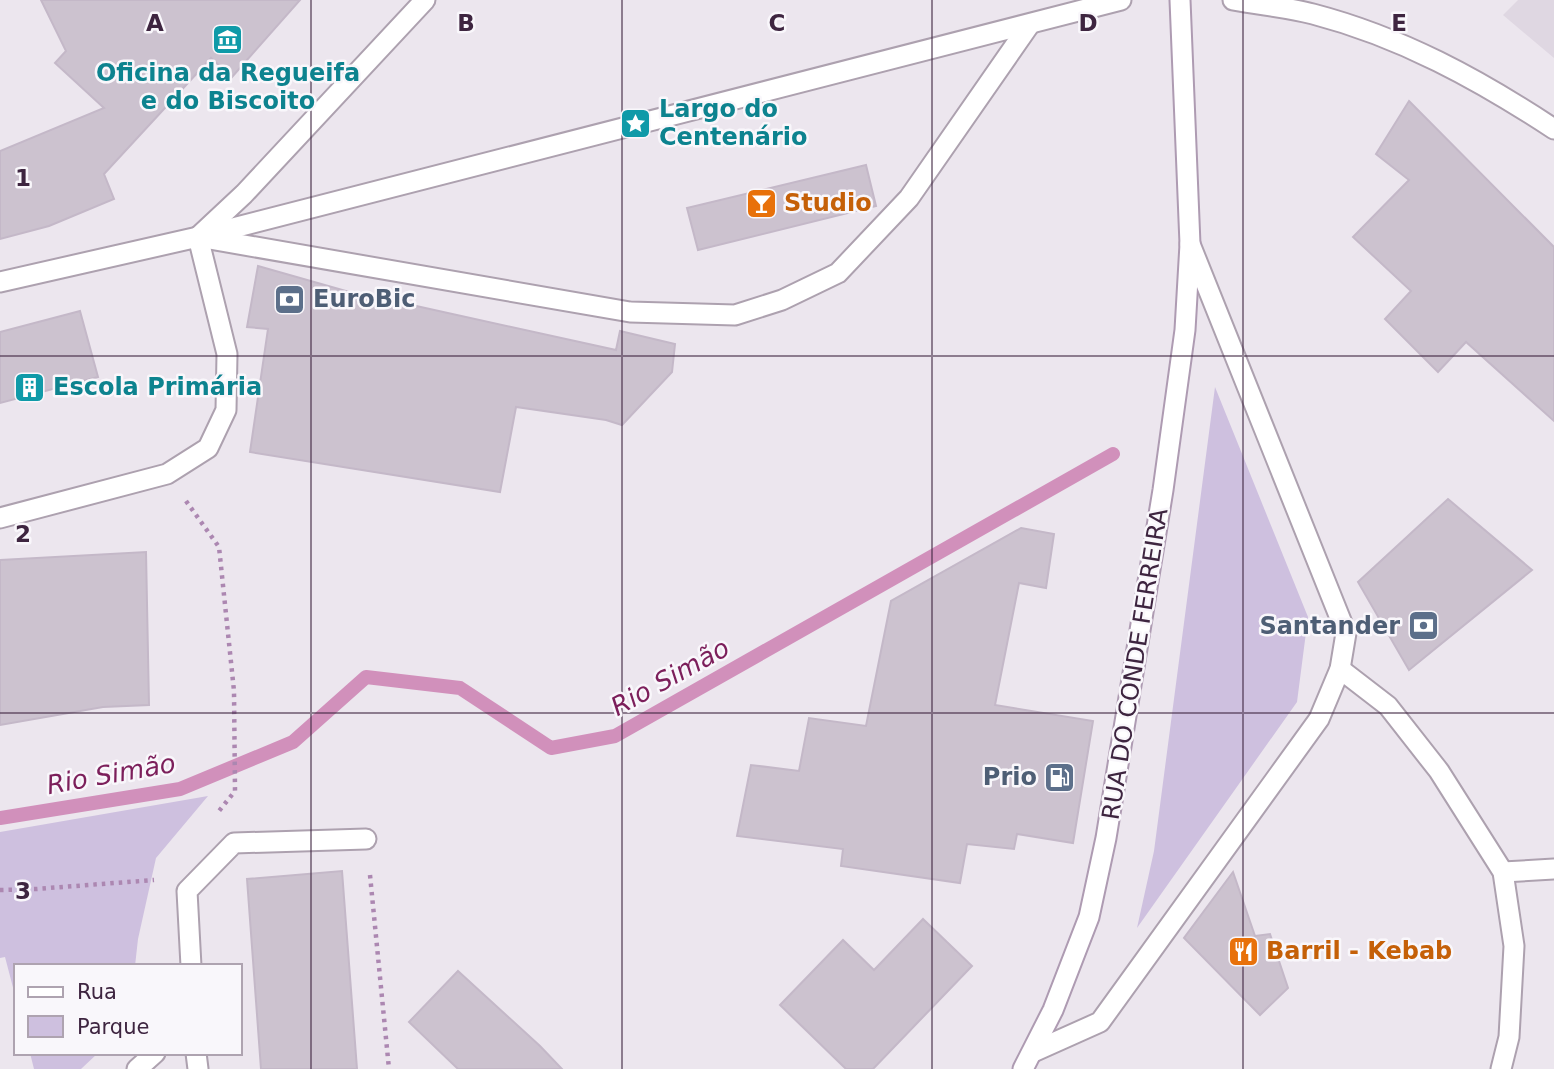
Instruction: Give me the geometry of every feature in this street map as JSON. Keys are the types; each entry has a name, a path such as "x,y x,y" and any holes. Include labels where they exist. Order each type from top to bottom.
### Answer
{"street":[{"path":"198,237 244,194 425,0"},
{"path":"0,282 198,237 1121,0"},
{"name":"RUA DO CONDE FERREIRA","path":"1028,1061 1053,1010 1089,917 1106,838 1163,490 1185,330 1189,244 1180,0"},
{"path":"1233,0 1312,14 1405,45 1494,90 1554,129"},
{"path":"198,237 630,312 735,315 782,300 838,273 909,198 1030,23"},
{"path":"0,518 167,474 208,448 226,411 227,354 198,237"},
{"path":"1028,1061 1100,1021 1319,719 1340,669 1346,633 1189,244"},
{"path":"1340,669 1388,706 1439,771 1503,872 1514,946 1509,1037 1501,1069"},
{"path":"191,964 187,891 234,843 366,839"},
{"path":"1503,872 1554,869"},
{"path":"137,1069 153,1055"}],"path":[{"path":"167,474 219,547 234,691 235,791"},
{"path":"366,839 388,1069"},
{"path":"0,890 163,880"}],"shaded area":[{"path":"1518,0 1554,0 1554,58 1503,15"}],"green space":[{"path":"1215,387 1308,617 1297,702 1137,928 1154,851"},
{"path":"208,796 156,858 135,964 14,964 14,991 5,957 0,958 0,832"},
{"path":"30,1055 96,1055 81,1069 34,1069"}],"building":[{"path":"41,0 300,0 232,77 211,58 104,174 114,199 49,226 0,239 0,151 104,108 55,63 66,51"},
{"path":"1409,101 1554,247 1554,421 1466,342 1438,372 1385,319 1411,291 1353,237 1409,180 1376,154"},
{"path":"866,165 876,206 698,250 687,208"},
{"path":"258,266 388,303 389,300 616,350 620,331 675,344 672,372 622,425 606,420 516,407 500,492 250,452 268,329 247,327"},
{"name":"Escola Primária","path":"80,311 98,377 0,403 0,332"},
{"name":"Santander","path":"1448,499 1532,570 1409,670 1358,582"},
{"path":"1021,528 1054,534 1046,588 1019,583 995,705 1093,721 1073,843 1017,834 1014,849 967,844 960,883 841,866 843,849 737,836 751,765 799,771 809,718 866,726 891,601"},
{"path":"146,552 149,705 103,707 0,725 0,560"},
{"path":"342,871 357,1069 261,1069 247,879"},
{"path":"1233,872 1255,936 1270,934 1288,988 1260,1015 1184,938"},
{"path":"923,919 972,966 873,1069 846,1069 780,1005 843,940 874,970"},
{"path":"458,971 562,1069 458,1069 409,1022"}],"waterway":[{"name":"Rio Simão","path":"0,818 180,789 293,742 366,677 460,688 551,748 615,736 1113,454"}],"place":[{"name":"Oficina da Regueifa e do Biscoito","path":"228,39"},
{"name":"Largo do Centenário","path":"636,123"},
{"name":"Studio","path":"761,203"},
{"name":"EuroBic","path":"290,299"},
{"name":"Escola Primária","path":"30,387"},
{"name":"Santander","path":"1423,626"},
{"name":"Prio","path":"1060,777"},
{"name":"Barril - Kebab","path":"1243,951"}]}
